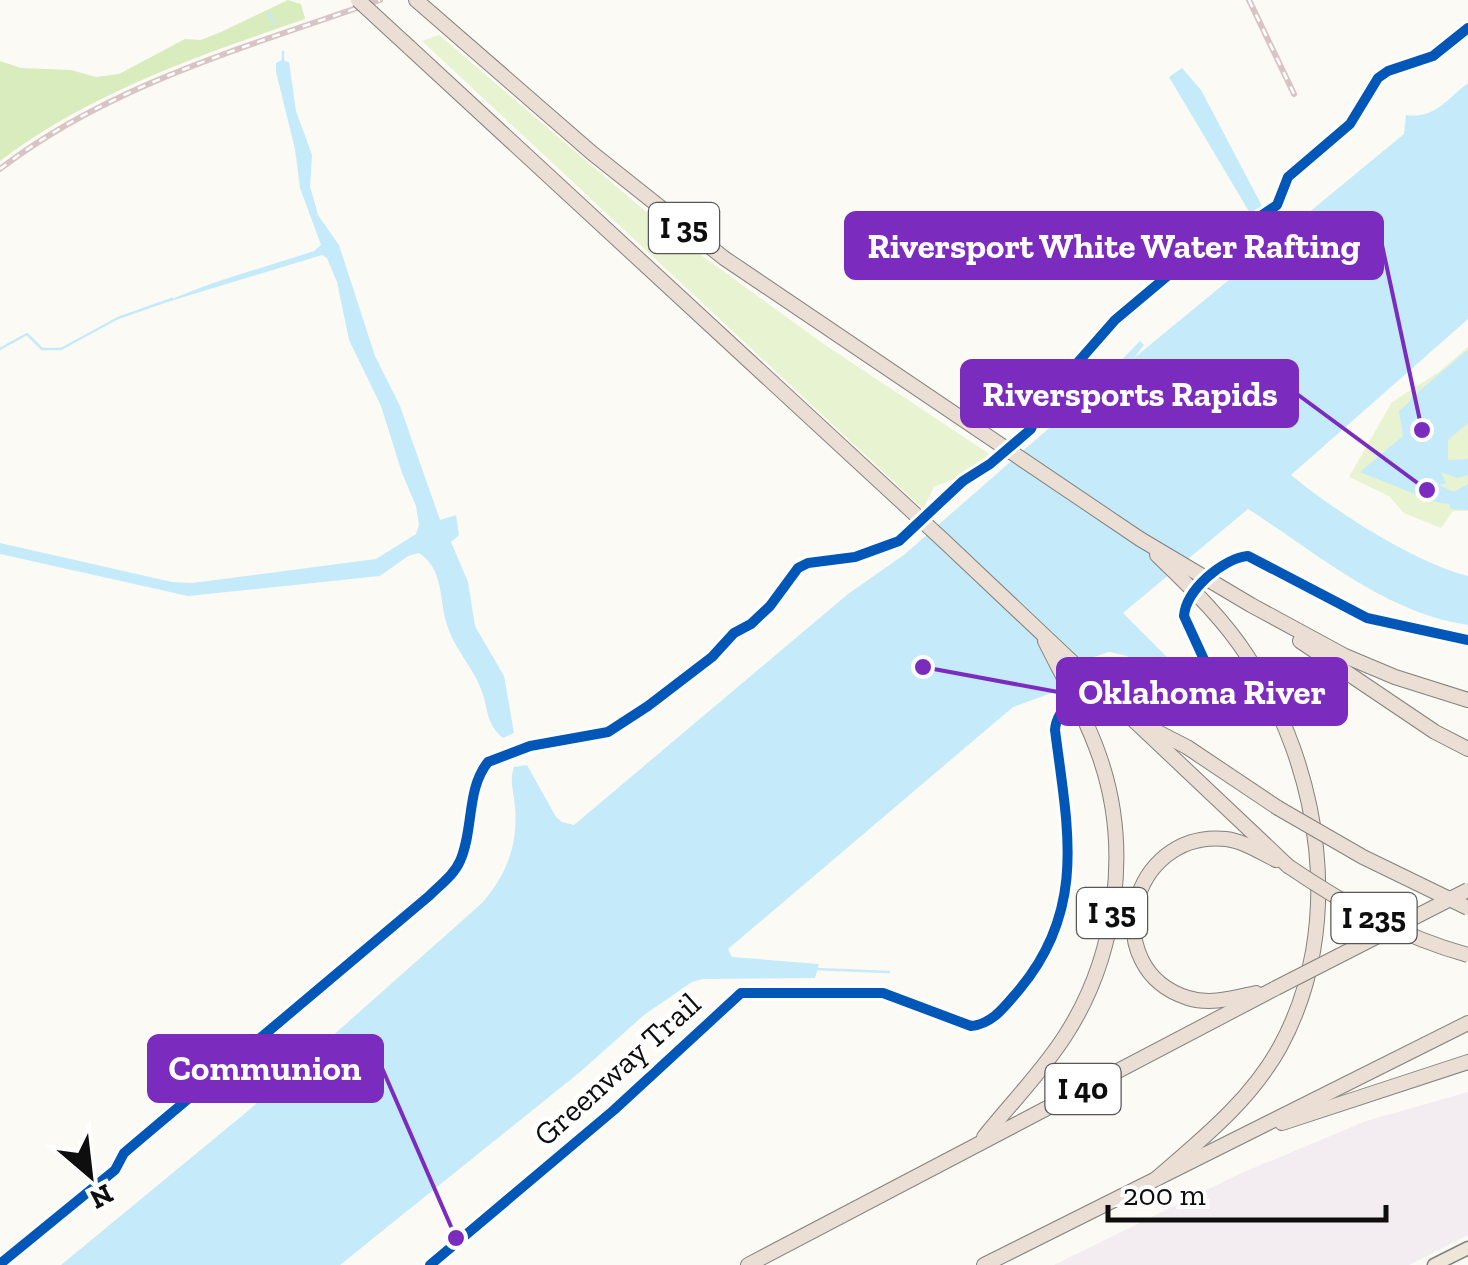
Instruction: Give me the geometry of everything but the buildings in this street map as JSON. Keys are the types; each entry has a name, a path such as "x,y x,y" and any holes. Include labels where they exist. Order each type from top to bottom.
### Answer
{"highway":[{"name":"I 35","path":"358,0 1040,631 1101,761 1112,810 1116,877 1108,936 1089,989 1064,1037 980,1143 748,1265"},
{"name":"I 35","path":"416,0 684,228 778,296 1140,539 1202,599 1247,656 1295,752 1314,832 1319,908 1300,1000 1279,1048 1238,1106 1156,1179 984,1265"},
{"path":"1140,539 1219,585 1342,672 1468,749"},
{"path":"1250,606 1395,678 1468,700"},
{"name":"I 235","path":"1040,631 1288,866 1366,914 1426,942 1468,955"},
{"path":"1130,717 1187,747 1278,808 1363,857 1468,908"},
{"path":"1276,988 1214,1002 1175,992 1146,966 1136,943 1133,922 1142,884 1156,864 1168,854 1206,840 1234,841 1288,866"},
{"name":"I 40","path":"980,1143 1468,890"},
{"path":"1156,1179 1468,1023"},
{"path":"1238,1136 1468,1062"}],"main road":[{"path":"1434,1265 1468,1248"}],"shaded area":[{"path":"1468,1092 1468,1235 1409,1265 1054,1265 1237,1175 1366,1121"}],"green space":[{"path":"288,0 301,4 305,19 146,78 71,115 0,161 0,61 21,68 71,70 96,77 119,74 185,39 201,40"},
{"path":"439,35 672,234 825,345 994,457 981,468 934,487 923,509 422,41"},
{"path":"1468,347 1468,511 1453,511 1441,528 1404,513 1389,496 1349,477 1392,402 1439,372"}],"water":[{"path":"289,62 296,111 312,155 310,186 318,215 339,245 375,356 400,406 440,520 456,515 459,535 451,542 468,582 475,626 504,676 514,733 503,738 493,727 484,696 450,633 433,567 419,553 408,556 380,576 188,596 0,554 0,543 172,582 192,583 376,559 416,534 416,506 381,406 349,340 337,282 327,258 322,255 164,303 314,251 321,245 300,188 295,149 276,72 276,63"},
{"path":"1182,68 1201,90 1272,225 1285,232 1404,134 1406,115 1432,111 1468,83 1468,319 1291,475 1375,534 1423,559 1468,576 1468,625 1438,619 1380,595 1248,509 1123,613 1188,678 1186,689 1173,693 1127,656 1109,652 1094,657 1057,691 1013,707 728,949 732,957 819,964 815,978 692,982 644,1015 580,1072 340,1265 61,1265 249,1110 482,903 504,870 512,846 514,767 527,765 556,817 574,825 848,594 905,554 1089,393 1140,341 1144,345 1134,358 1258,256 1266,240 1169,77"},
{"path":"1468,360 1468,423 1448,440 1448,460 1468,459 1468,475 1457,478 1441,472 1446,483 1439,485 1454,492 1468,484 1468,510 1451,509 1449,504 1360,472 1403,436 1399,411 1413,399 1417,403"}],"waterway":[{"path":"268,13 274,23"},
{"path":"283,52 283,60"},
{"path":"0,349 27,334 42,349 61,349 118,318 172,299"},
{"path":"1411,414 1415,401 1468,356"},
{"path":"815,969 889,972"}],"railway":[{"path":"0,169 43,139 134,90 380,0"},
{"path":"1249,0 1294,94"}],"cycle path":[{"path":"1072,369 1115,320 1215,236 1243,228 1277,205 1288,177 1350,124 1378,78 1433,56 1468,28"},
{"path":"0,1264 115,1170 124,1153 446,880 464,849 476,784 488,762 530,746 608,732 648,706 712,657 734,633 751,624 798,568 808,563 855,557 899,541 963,481 1031,429 1055,368 1063,371"},
{"name":"Greenway Trail","path":"430,1265 614,1110 741,993 883,993 971,1026 998,1013 1041,959 1064,897 1067,833 1055,730 1061,712 1085,686 1112,672 1189,715 1203,716 1213,708 1218,690 1184,616 1191,596 1217,569 1248,556 1367,618 1468,640"}],"place":[{"name":"Riversport White Water Rafting","path":"1422,430"},
{"name":"Riversports Rapids","path":"1427,490"},
{"name":"Oklahoma River","path":"923,667"},
{"name":"Communion","path":"456,1238"}]}
